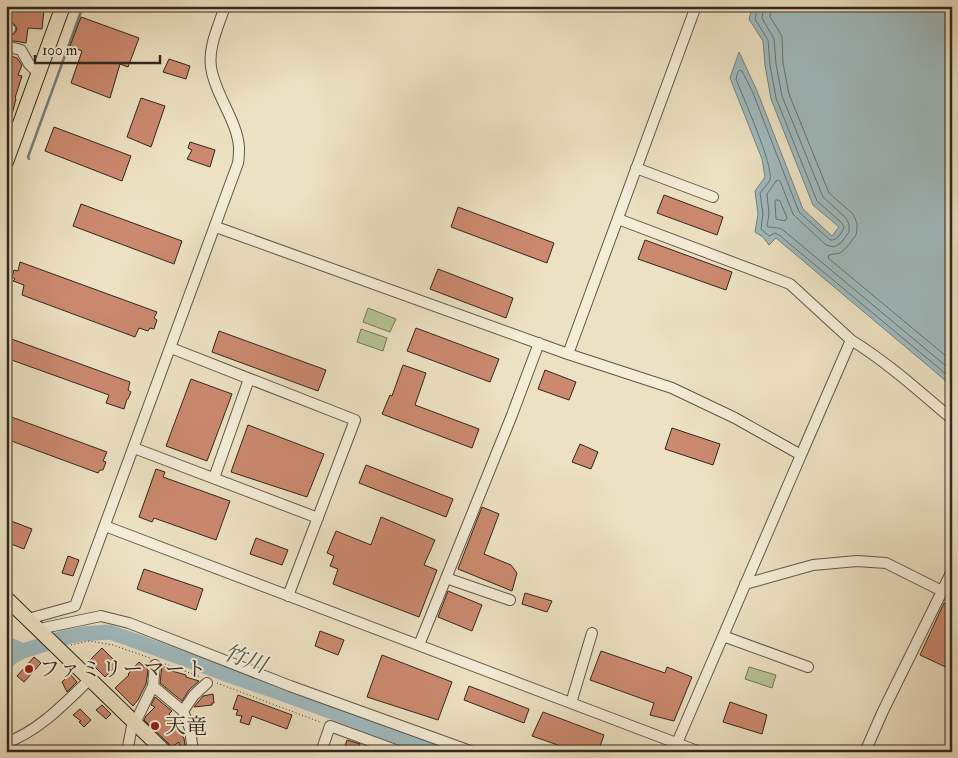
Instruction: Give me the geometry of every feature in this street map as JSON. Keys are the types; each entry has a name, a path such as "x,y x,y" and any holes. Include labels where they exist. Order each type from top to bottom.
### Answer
{"highway":[{"path":"6,162 63,6"},
{"path":"6,598 164,752"}],"street":[{"path":"28,619 75,606 238,163 239,148 236,133 214,82 211,66 211,50 225,6"},
{"path":"568,354 696,6"},
{"path":"6,47 21,50 38,73"},
{"path":"636,168 713,197"},
{"path":"618,219 790,284 851,340 875,356 952,419"},
{"path":"216,227 568,354 672,388 735,418 801,455"},
{"path":"668,752 677,743 851,340"},
{"path":"419,645 539,343"},
{"path":"171,348 355,420 288,596"},
{"path":"214,478 249,379"},
{"path":"134,448 318,518"},
{"path":"105,526 700,752"},
{"path":"745,584 814,565 857,561 886,563 942,591"},
{"path":"864,752 952,571"},
{"path":"446,578 510,600"},
{"path":"42,633 101,616 129,623 290,686 473,752"},
{"path":"571,703 592,633"},
{"path":"723,636 808,667"},
{"path":"127,752 134,722 153,686 157,662"},
{"path":"6,743 20,738 32,730 59,709 90,680"},
{"path":"183,711 194,695 211,682"},
{"path":"153,686 183,711 190,729 192,752"},
{"path":"321,752 330,726 401,752"}],"path":[{"path":"60,650 89,641 113,645 330,726"}],"green space":[{"path":"368,308 396,319 390,332 363,322"},
{"path":"361,329 387,338 383,351 357,342"},
{"path":"749,667 776,675 772,688 745,679"}],"water":[{"path":"753,6 952,6 952,386 776,238 769,245 763,237 755,232 758,214 755,191 765,177 762,159 730,78 739,52 757,91 803,209 832,236 839,227 813,205 771,99 763,41 749,19"}],"building":[{"path":"6,6 41,7 41,10 44,10 42,29 28,28 26,43 8,40 7,37 14,34 17,28 12,23 6,23"},
{"path":"81,17 139,38 128,67 120,64 110,98 71,83 82,51 70,46"},
{"path":"6,54 17,58 22,65 18,75 22,76 12,114 6,112"},
{"path":"169,59 190,66 186,79 163,72"},
{"path":"141,98 165,106 151,147 127,137"},
{"path":"54,127 131,156 122,181 45,151"},
{"path":"190,142 215,150 210,167 187,159 192,150 188,148"},
{"path":"664,195 723,217 717,235 657,213"},
{"path":"81,204 182,241 174,264 73,226"},
{"path":"458,207 554,243 547,263 451,227"},
{"path":"645,240 732,272 726,290 638,259"},
{"path":"20,262 157,312 154,318 157,320 154,329 150,328 148,331 139,328 135,337 22,295 24,285 13,281 15,279 12,277 14,270 18,271"},
{"path":"438,269 513,298 506,318 430,289"},
{"path":"416,328 499,359 490,382 407,351"},
{"path":"219,331 326,370 318,391 212,352"},
{"path":"6,337 130,382 128,390 131,392 124,409 106,403 109,395 6,358"},
{"path":"403,365 426,373 415,405 479,429 472,448 382,414 390,395 392,396"},
{"path":"545,370 576,382 569,400 538,389"},
{"path":"191,379 232,394 207,461 166,446"},
{"path":"6,415 107,452 103,461 106,462 103,470 100,470 98,473 6,439"},
{"path":"248,425 324,454 307,497 231,472"},
{"path":"672,428 720,444 713,465 665,449"},
{"path":"580,444 598,452 591,469 572,462"},
{"path":"366,465 453,499 446,517 359,483"},
{"path":"156,469 165,472 163,477 230,501 216,540 154,518 152,522 139,517"},
{"path":"482,507 499,514 484,554 511,565 517,573 512,591 458,569"},
{"path":"381,517 435,540 424,565 437,570 419,617 333,584 338,569 330,566 334,556 327,553 336,531 371,545"},
{"path":"6,519 32,529 24,549 6,542"},
{"path":"256,538 288,550 282,565 250,554"},
{"path":"68,556 79,560 73,576 62,573"},
{"path":"144,569 203,589 196,610 137,589"},
{"path":"448,591 482,605 472,631 438,617"},
{"path":"525,593 552,601 547,612 522,604"},
{"path":"944,603 952,606 952,670 920,655"},
{"path":"320,631 344,640 338,655 315,646"},
{"path":"102,648 118,664 105,677 90,660"},
{"path":"601,651 665,673 667,667 692,677 674,721 650,715 654,703 590,680"},
{"path":"382,655 452,682 438,720 367,697"},
{"name":"ファミリーマート","path":"34,657 41,663 24,682 17,676"},
{"path":"139,662 148,670 146,684 133,706 115,688"},
{"path":"162,666 199,681 189,690 182,701 160,683"},
{"path":"70,674 77,682 67,692 62,682"},
{"path":"469,686 529,709 524,723 464,700"},
{"path":"213,694 214,703 212,705 194,707 203,696"},
{"path":"238,695 292,715 287,729 252,716 249,725 240,722 242,716 236,715 238,710 233,709"},
{"path":"155,697 172,711 169,714 178,725 175,727 184,738 186,752 180,752 179,742 172,747 144,720 155,707 151,705"},
{"path":"730,702 767,715 762,734 723,722"},
{"path":"102,705 111,714 106,719 96,710"},
{"path":"80,709 91,720 84,727 79,722 81,721 73,715"},
{"path":"543,712 604,735 598,752 578,752 532,736"},
{"path":"347,740 360,744 358,751 345,746"}],"waterway":[{"path":"29,159 28,157 83,6"},
{"name":"竹川","path":"6,662 23,651 67,637 109,632 440,752"},
{"name":"竹川","path":"6,643 23,651"}],"place":[{"name":"ファミリーマート","path":"29,669"},
{"name":"天竜","path":"155,726"}]}
